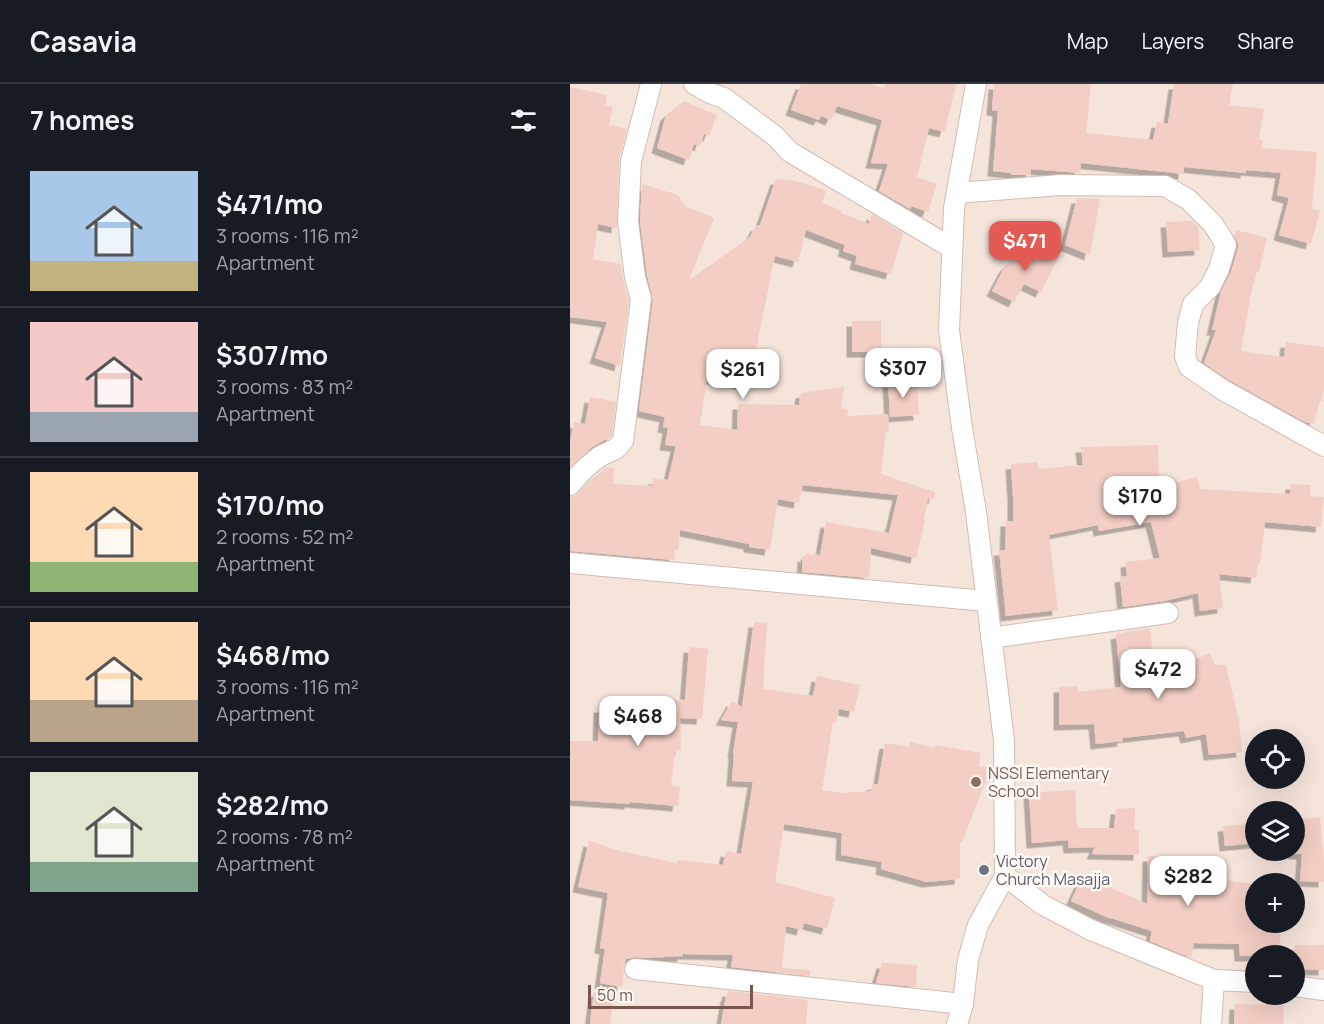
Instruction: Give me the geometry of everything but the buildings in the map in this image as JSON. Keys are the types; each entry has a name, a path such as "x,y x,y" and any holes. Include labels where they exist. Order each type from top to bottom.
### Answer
{"street":[{"path":"570,485 599,457 617,449 623,441 641,299 635,277 628,221 631,161 651,84"},
{"path":"694,84 724,98 776,136 790,152 952,248"},
{"path":"957,1024 963,1004 968,960 978,925 1005,876 1004,741 976,512 949,330 954,208 976,84"},
{"path":"957,193 1060,186 1165,186 1190,200 1214,224 1226,245 1219,269 1210,287 1193,304 1188,323 1185,356 1190,368 1224,390 1324,446"},
{"path":"570,563 986,601"},
{"path":"991,638 1168,613"},
{"path":"1005,876 1043,905 1090,930 1214,980 1245,981"},
{"path":"635,969 963,1004"},
{"path":"1211,1024 1214,980"},
{"path":"1305,987 1324,990"}],"shaded area":[{"path":"570,84 1324,84 1324,1024 570,1024"}],"place":[{"name":"NSSI Elementary School","path":"976,782"},
{"name":"Victory Church Masajja","path":"984,870"}]}
